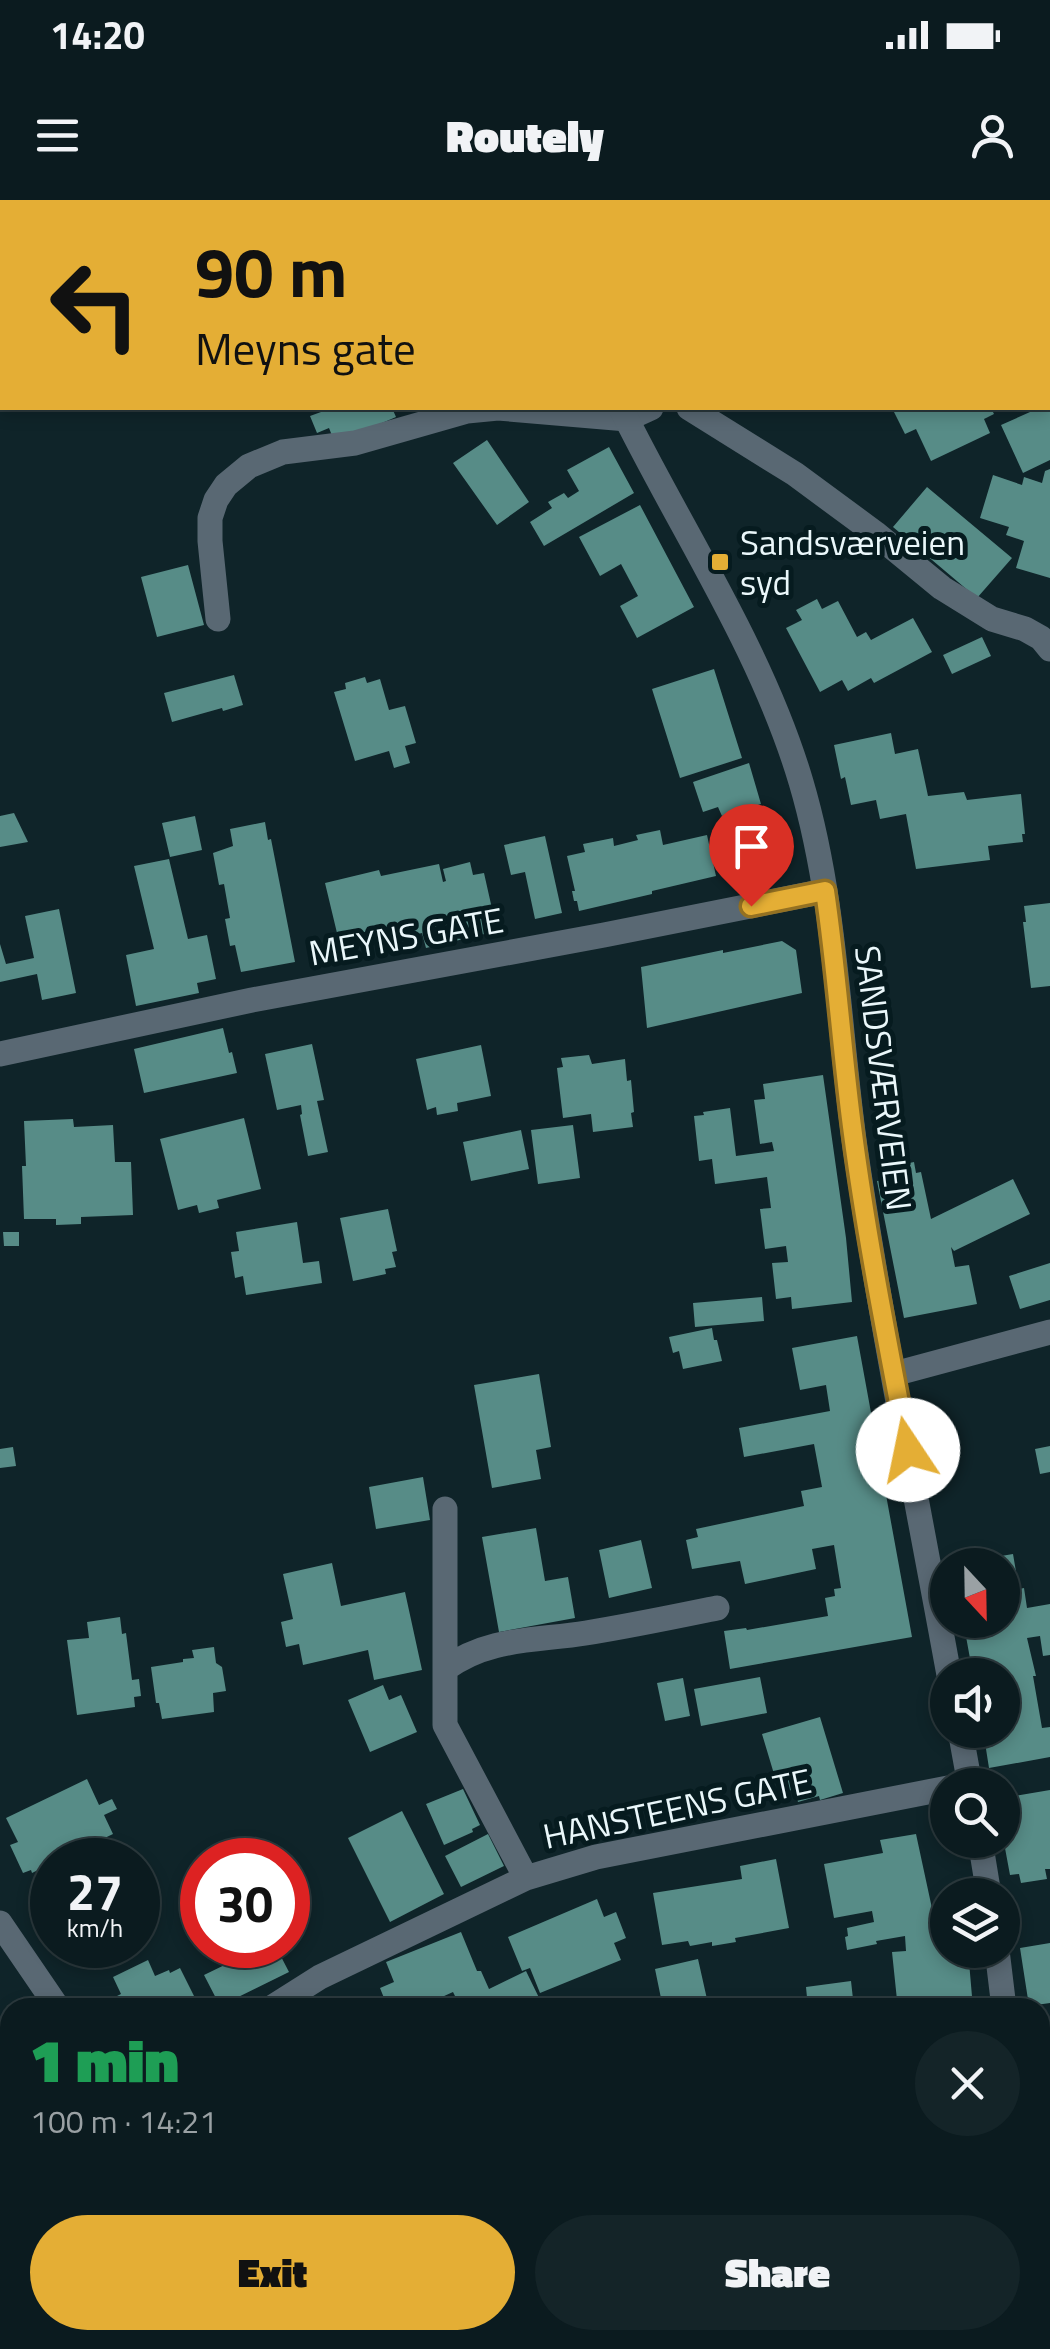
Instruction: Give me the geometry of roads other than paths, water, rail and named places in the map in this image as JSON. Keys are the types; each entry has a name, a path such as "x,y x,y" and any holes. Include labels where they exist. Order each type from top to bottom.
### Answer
{"street":[{"path":"218,619 210,518 226,485 249,466 283,452 355,443 478,410"},
{"path":"540,410 624,414"},
{"path":"691,410 796,474 942,588 992,619 1026,629 1050,648"},
{"name":"SANDSVÆRVEIEN","path":"624,414 730,616 786,736 814,831 837,979 867,1228 946,1658"},
{"name":"MEYNS GATE","path":"0,1054 252,1000 825,891"},
{"path":"894,1374 1050,1332"},
{"path":"445,1509 446,1725 526,1878"},
{"path":"445,1669 461,1657 491,1645 584,1633 716,1608"},
{"name":"HANSTEENS GATE","path":"287,1998 320,1977 526,1878 596,1857 930,1792"},
{"path":"0,1924 51,1998"},
{"path":"998,1968 1003,1998"}],"place":[{"name":"Sandsværveien syd","path":"720,562"}]}
